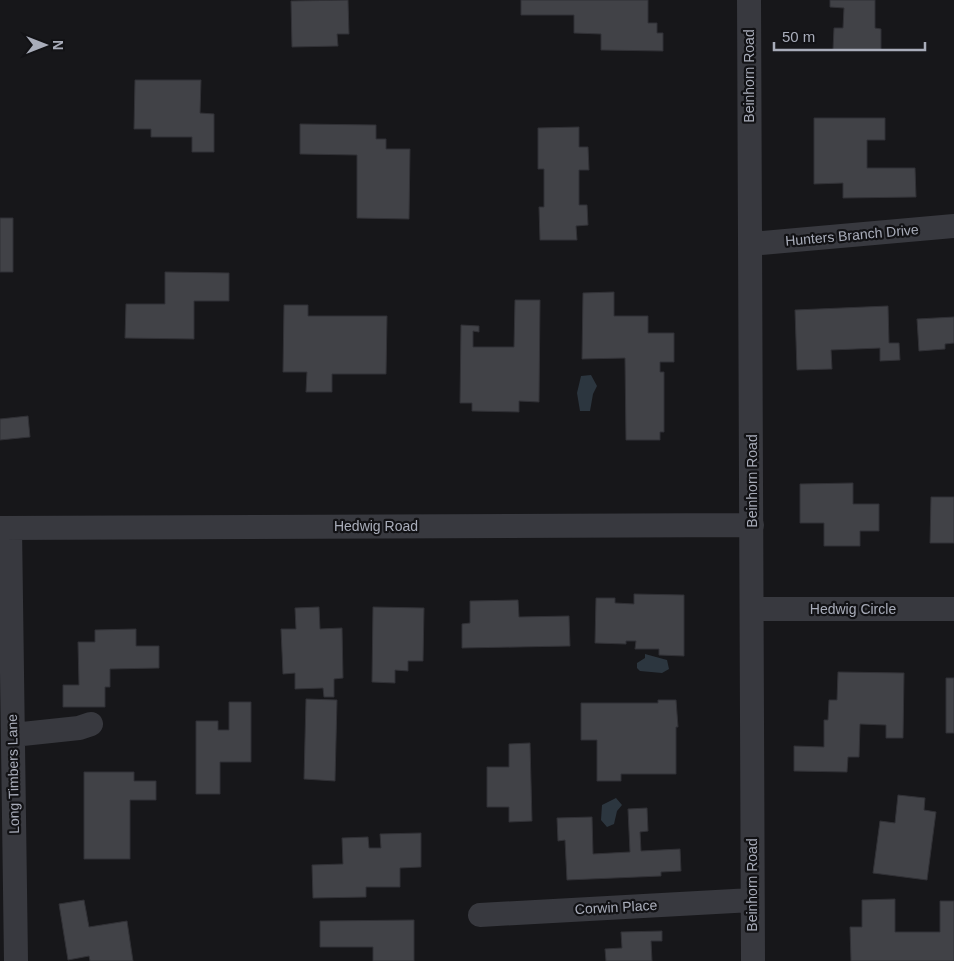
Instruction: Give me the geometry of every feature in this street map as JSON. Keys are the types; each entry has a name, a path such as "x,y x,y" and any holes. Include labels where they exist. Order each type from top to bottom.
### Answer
{"street":[{"name":"Beinhorn Road","path":"749,0 753,961"},
{"name":"Hunters Branch Drive","path":"750,244 954,226"},
{"name":"Hedwig Road","path":"5,528 752,525"},
{"name":"Long Timbers Lane","path":"5,528 13,736 11,954"},
{"name":"Hedwig Circle","path":"752,610 954,609"},
{"path":"13,736 51,732 91,724"},
{"name":"Corwin Place","path":"480,915 752,900"}],"shaded area":[{"path":"591,375 597,386 593,394 590,411 580,411 577,393 581,376"},
{"path":"645,654 667,660 669,669 662,673 640,671 637,668 637,663 645,658"},
{"path":"616,798 622,805 617,811 614,824 607,827 601,820 602,805"}],"building":[{"path":"348,0 349,34 337,34 338,46 292,47 291,1"},
{"path":"521,0 648,0 648,23 657,23 657,33 663,33 663,51 601,50 601,34 574,33 574,15 521,15"},
{"path":"830,0 875,0 875,28 881,29 881,50 833,50 834,28 843,28 844,8 830,7"},
{"path":"135,80 201,80 200,113 214,114 214,152 192,152 192,137 151,137 151,129 134,129"},
{"path":"814,118 885,118 885,140 867,140 867,168 915,168 916,197 843,198 843,183 814,184"},
{"path":"300,124 376,125 376,139 386,139 386,149 410,149 409,219 357,218 357,155 300,154"},
{"path":"579,127 579,147 588,147 589,170 579,170 579,205 587,205 588,225 576,226 577,240 540,240 539,207 544,207 544,169 538,169 538,128"},
{"path":"0,218 13,218 13,272 0,272"},
{"path":"165,272 229,273 229,301 194,301 194,339 125,338 126,304 165,304"},
{"path":"614,292 614,316 648,316 648,333 674,333 674,362 660,362 660,372 664,372 664,432 660,432 660,440 626,440 625,358 582,359 583,293"},
{"path":"515,300 540,300 539,402 519,401 519,412 472,411 472,403 460,403 461,325 479,326 479,332 473,331 473,347 514,347"},
{"path":"284,305 308,305 308,316 387,316 386,374 332,374 332,392 306,392 307,372 283,372"},
{"path":"888,306 889,343 899,343 900,360 880,361 880,348 831,350 832,369 797,370 795,310"},
{"path":"954,317 954,343 945,344 945,349 919,351 917,319"},
{"path":"28,416 30,437 0,440 0,419"},
{"path":"853,483 853,504 879,504 879,531 860,531 860,546 824,546 824,523 800,523 800,484"},
{"path":"931,497 954,497 954,543 930,543"},
{"path":"634,594 684,595 684,656 659,655 659,649 635,649 636,641 626,641 626,644 595,643 596,598 615,598 615,603 634,604"},
{"path":"518,600 519,617 569,616 570,646 462,648 462,624 470,623 470,601"},
{"path":"319,607 320,629 342,628 343,678 334,679 334,697 324,697 323,688 295,689 295,673 283,674 281,629 296,629 295,608"},
{"path":"373,607 424,608 423,661 408,661 408,671 395,670 395,683 372,682"},
{"path":"136,629 136,646 159,646 159,668 110,669 110,687 105,687 105,707 63,707 63,685 79,685 78,642 95,642 95,630"},
{"path":"838,672 904,673 903,738 886,738 886,725 860,724 859,757 848,757 847,772 794,771 794,746 824,747 824,720 828,720 829,700 837,700"},
{"path":"946,678 954,678 954,733 946,733"},
{"path":"306,699 337,700 335,781 304,779"},
{"path":"658,700 676,700 678,727 676,727 676,774 621,774 621,781 597,781 597,740 581,740 581,703 658,703"},
{"path":"229,702 251,702 251,762 220,762 220,794 196,794 196,721 218,721 218,730 229,730"},
{"path":"530,743 532,821 509,822 509,807 487,807 487,767 509,767 509,744"},
{"path":"84,772 134,772 134,781 156,781 156,800 130,800 130,859 84,859"},
{"path":"898,795 925,798 924,810 936,812 927,880 873,873 880,821 895,823"},
{"path":"647,808 648,831 640,832 641,851 680,849 681,871 661,872 661,876 567,880 565,840 558,841 557,818 592,817 593,854 630,852 628,809"},
{"path":"421,833 421,867 400,868 400,887 366,887 366,897 313,898 312,865 343,864 342,838 368,837 369,848 381,848 380,834"},
{"path":"895,899 895,932 940,932 940,901 954,901 954,961 851,961 850,927 862,927 862,900"},
{"path":"84,900 89,927 127,921 133,961 90,961 89,956 68,960 59,904"},
{"path":"414,920 414,961 373,961 373,947 320,947 320,921"},
{"path":"662,931 662,941 651,941 652,961 606,961 605,949 622,948 621,932"}]}
